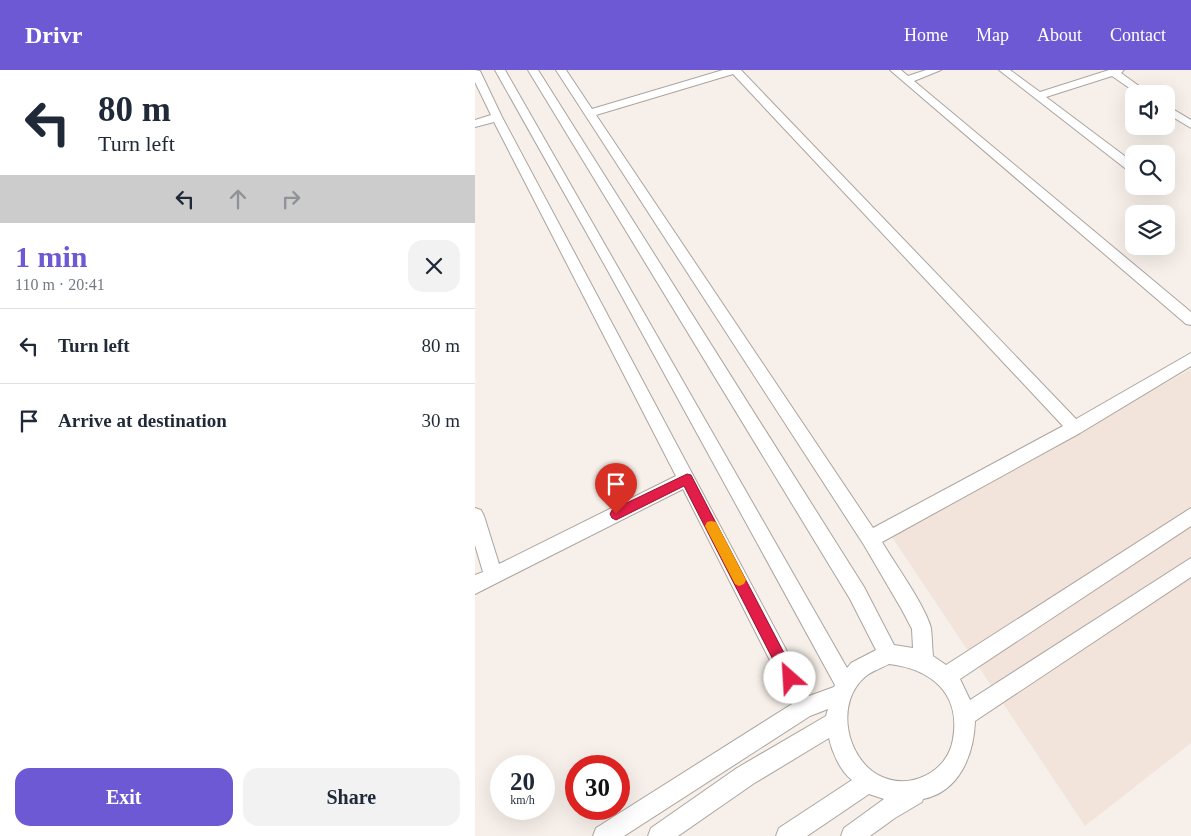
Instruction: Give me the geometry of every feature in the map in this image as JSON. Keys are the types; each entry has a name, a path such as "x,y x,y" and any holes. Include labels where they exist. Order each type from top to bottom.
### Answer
{"street":[{"path":"500,70 620,280 843,689"},
{"path":"533,70 857,593 888,654"},
{"path":"561,70 871,539 909,603 921,628 923,660"},
{"path":"590,113 735,70 1074,428"},
{"path":"895,70 1191,320"},
{"path":"906,80 936,70"},
{"path":"1004,70 1125,162"},
{"path":"475,71 497,117 687,479 804,708"},
{"path":"1038,96 1116,71 1134,85"},
{"path":"1175,114 1191,125"},
{"path":"475,124 497,117"},
{"path":"871,539 1074,428 1191,358"},
{"path":"475,585 687,479"},
{"path":"475,516 493,575"},
{"path":"946,677 1191,516"},
{"path":"963,717 1191,567"},
{"path":"852,836 887,810 918,792 935,785 949,772 959,756 963,737 963,717 954,689 946,677 935,667 923,660 905,654 888,654 871,659 857,669 843,689 836,722 839,739 845,756 855,770 868,782 884,790 901,794 918,792"},
{"path":"604,836 804,708 843,689"},
{"path":"659,836 745,776 836,722"},
{"path":"787,836 868,782"}],"shaded area":[{"path":"1191,369 1191,743 1085,826 892,537"}],"slow traffic":[{"path":"711,526 739,580"}],"route":[{"path":"616,514 687,479 790,678"}]}
